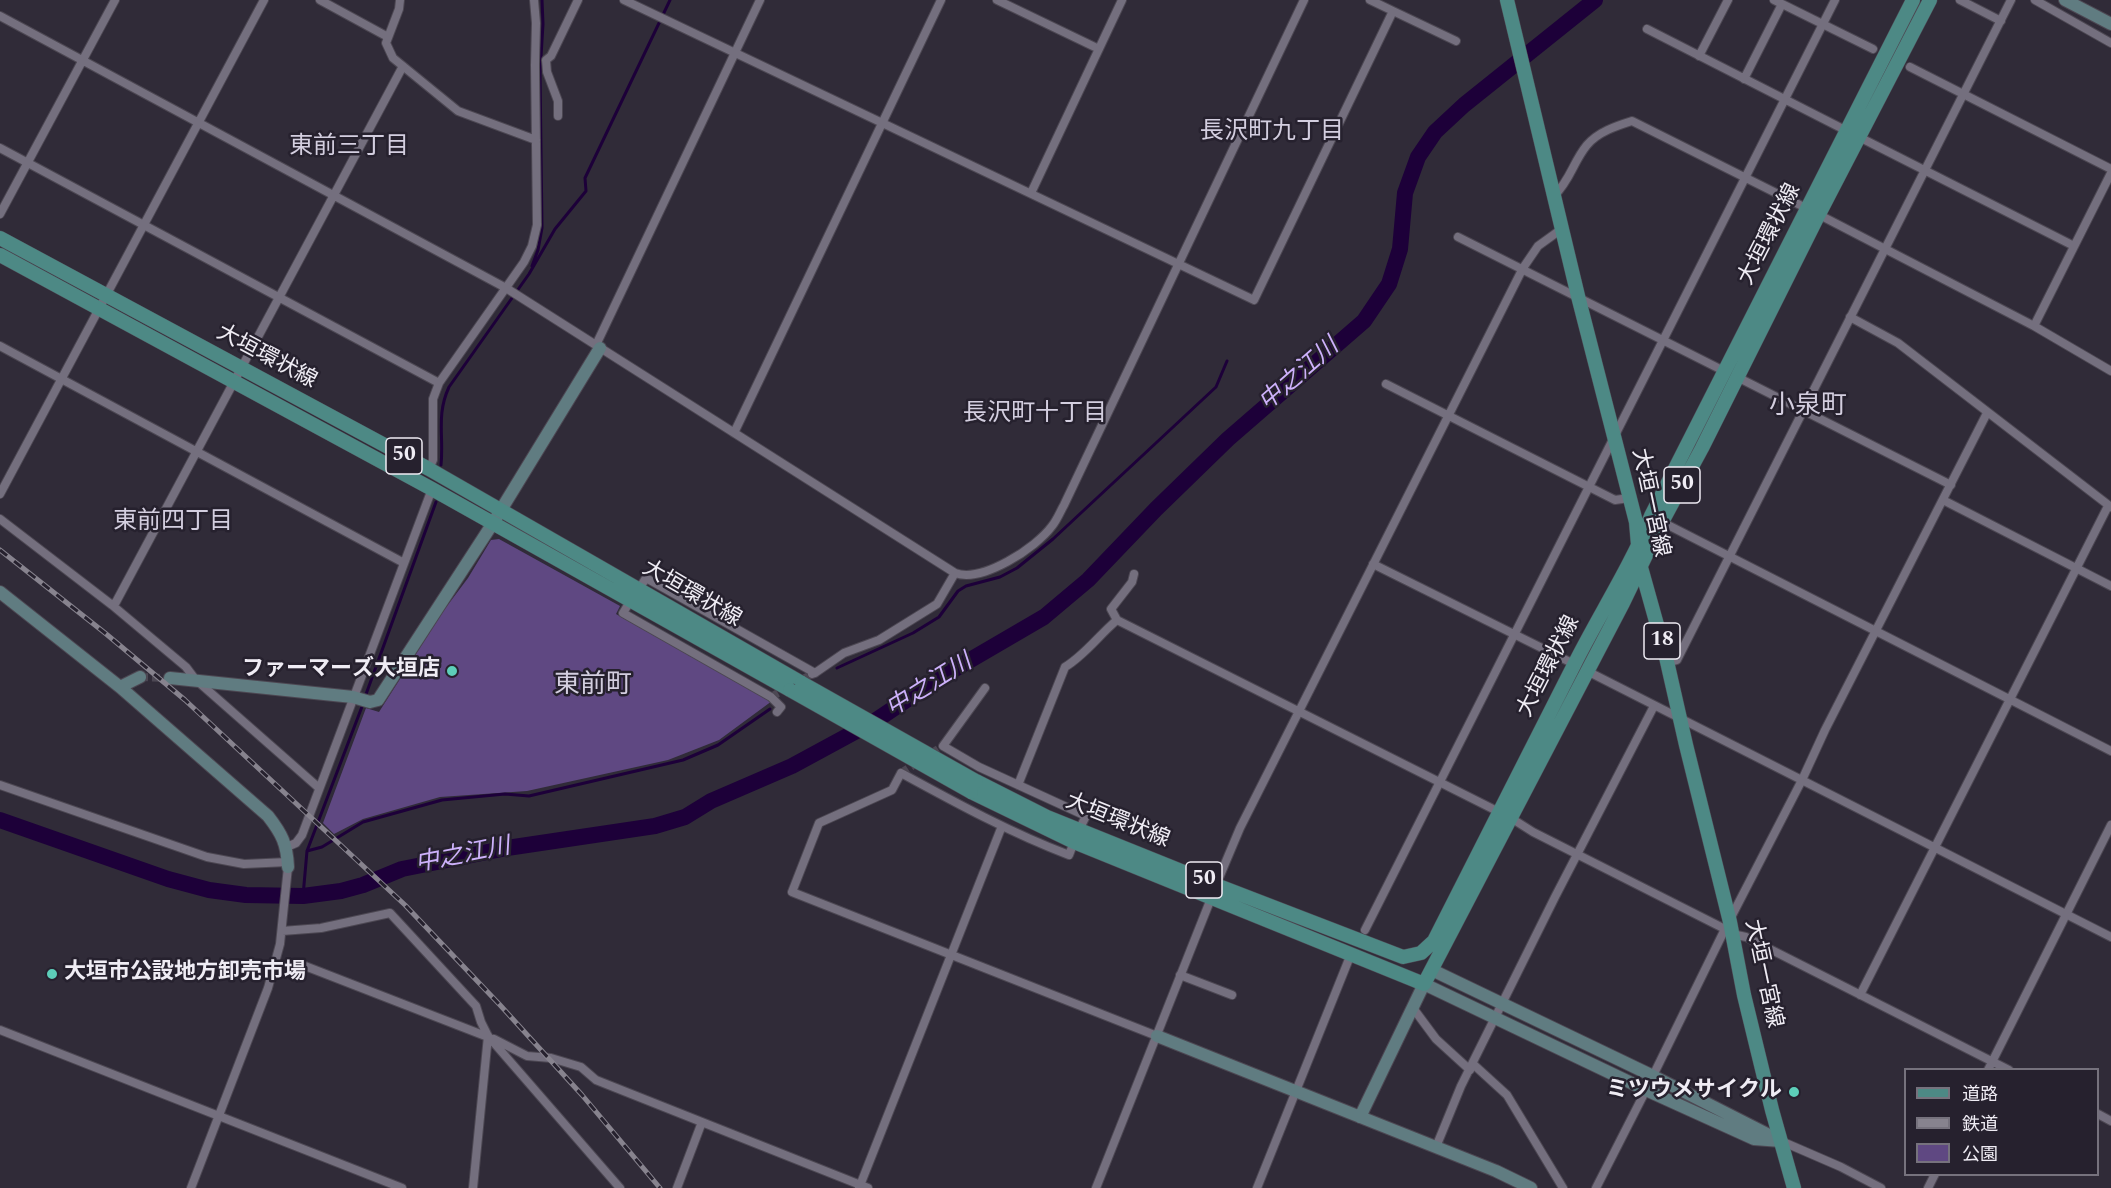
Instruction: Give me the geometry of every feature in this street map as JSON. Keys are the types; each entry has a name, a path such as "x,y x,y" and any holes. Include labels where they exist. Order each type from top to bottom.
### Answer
{"main road":[{"name":"大垣一宮線","path":"1507,0 1578,296 1636,522 1640,567 1667,663 1744,995 1794,1188"},
{"name":"大垣環状線","path":"1853,134 1913,0"},
{"name":"大垣環状線","path":"1432,970 1506,815 1574,664 1638,546 1651,516 1731,374 1853,134 1930,0"},
{"name":"大垣環状線","path":"0,238 106,295 238,375 493,523 805,680 974,787 1077,836 1214,891 1403,957 1421,953 1434,940 1506,815 1587,671 1702,448 1731,374"},
{"name":"大垣環状線","path":"0,255 98,309 429,469 501,509 635,595"},
{"name":"大垣環状線","path":"1214,891 1351,954 1424,984"},
{"name":"50","path":"1424,984 1432,970 1434,940"},
{"name":"50","path":"1403,957 1432,970"}],"street":[{"path":"0,214 115,0"},
{"path":"0,495 264,0"},
{"path":"320,0 388,37"},
{"path":"400,0 399,9 386,43 393,58 458,111 536,140"},
{"path":"429,469 433,460 433,399 439,383 506,288 532,246 537,225 534,0"},
{"path":"558,116 558,100 547,72 546,60 551,56 578,0"},
{"path":"624,0 1254,300 1393,11"},
{"path":"170,678 378,700 493,523 598,346 759,0"},
{"path":"734,433 941,0"},
{"path":"997,0 1099,49"},
{"path":"1031,193 1122,0"},
{"path":"0,16 506,288 963,576 991,569 1020,555 1052,527 1304,0"},
{"path":"1370,0 1456,41"},
{"path":"1699,56 1728,0"},
{"path":"1365,930 1835,0"},
{"path":"1959,0 2001,21"},
{"path":"1667,663 1677,660 2011,0"},
{"path":"2035,0 2111,43"},
{"path":"2065,0 2111,24"},
{"path":"1744,79 1778,2 1873,49"},
{"path":"1647,29 2074,246"},
{"path":"112,605 116,602 403,66"},
{"path":"1910,67 2111,171 2034,326"},
{"path":"1554,195 1565,185 1587,145 1599,135 1632,121 2034,326 2111,371"},
{"path":"0,148 439,383"},
{"path":"1096,1188 1240,828 1523,268 1538,246 1563,228"},
{"path":"1458,237 1951,485"},
{"path":"1850,317 1898,343 2109,507 2009,699 1860,995"},
{"path":"0,346 404,563"},
{"path":"1386,384 1615,500 1629,498"},
{"path":"1596,1188 1729,928 1825,730 1987,413"},
{"path":"287,847 296,843 302,835 319,788 360,699 404,563 432,489"},
{"path":"1943,500 2111,586"},
{"path":"0,519 112,605 186,667 195,679 319,788"},
{"path":"1662,522 2111,751"},
{"path":"1373,564 1574,664"},
{"path":"777,711 781,707 771,697 623,613 646,578 805,680 844,653 879,640 938,604 955,573"},
{"path":"1134,574 1132,582 1111,609 1117,620 1506,815 1533,832 1729,928 1990,1065 2111,825"},
{"path":"0,592 120,687 268,816 280,831 287,847 288,865 277,958 268,988 191,1188"},
{"path":"1018,785 1065,667 1077,659 1117,620"},
{"path":"1587,671 2111,937"},
{"path":"120,687 140,677"},
{"path":"985,688 943,746 979,767 1086,816 1070,855 1002,826 902,773 892,790 819,823 792,892 1496,1171 1531,1188"},
{"path":"1436,1147 1461,1086 1654,706"},
{"path":"0,785 207,857 244,864 288,865"},
{"path":"305,966 488,1037 527,1056 551,1058 581,1067 596,1080 862,1187 1002,826"},
{"path":"282,926 321,928 390,913 476,1006 488,1037 620,1188"},
{"path":"1257,1188 1351,954"},
{"path":"1432,970 1881,1188"},
{"path":"1180,975 1232,995"},
{"path":"1360,1117 1424,984 1755,1139 1781,1141"},
{"path":"1413,1008 1436,1039 1507,1095 1563,1188"},
{"path":"0,1030 402,1188"},
{"path":"473,1188 488,1037"},
{"path":"678,1188 702,1122"}],"green space":[{"path":"499,539 620,606 616,614 772,701 719,740 668,760 527,791 440,797 363,819 334,834 323,823 366,708 379,712 491,540"}],"waterway":[{"path":"532,266 542,228 540,73 542,0"},
{"path":"441,465 442,416 449,387 529,274 555,229 586,191 585,178 670,0"},
{"name":"中之江川","path":"0,820 168,879 209,890 246,895 303,896 341,891 363,885 402,869 507,848 655,826 685,817 711,801 792,766 875,721 936,680 1044,617 1088,580 1228,439 1364,321 1389,284 1400,249 1405,193 1418,157 1435,132 1464,105 1595,0"},
{"path":"837,668 913,633 939,617 958,591 966,586 1000,577 1017,568 1053,539 1216,387 1227,361"},
{"path":"365,697 436,502"},
{"path":"303,896 307,851 363,704"},
{"path":"307,851 322,847 363,822 442,800 505,794 529,796 683,760 718,745 770,709"}],"tunnel":[{"path":"771,697 812,674"},
{"path":"140,677 170,678"},
{"path":"901,773 943,746"}],"railway":[{"path":"0,550 185,700 405,905 582,1095 660,1188"}],"place":[{"name":"ファーマーズ大垣店","path":"452,671"},
{"name":"大垣市公設地方卸売市場","path":"52,974"},
{"name":"ミツウメサイクル","path":"1794,1092"}],"district":[{"name":"長沢町九丁目","path":"1272,133"},
{"name":"東前三丁目","path":"349,148"},
{"name":"小泉町","path":"1808,408"},
{"name":"長沢町十丁目","path":"1035,415"},
{"name":"東前四丁目","path":"173,523"},
{"name":"東前町","path":"593,687"}]}
